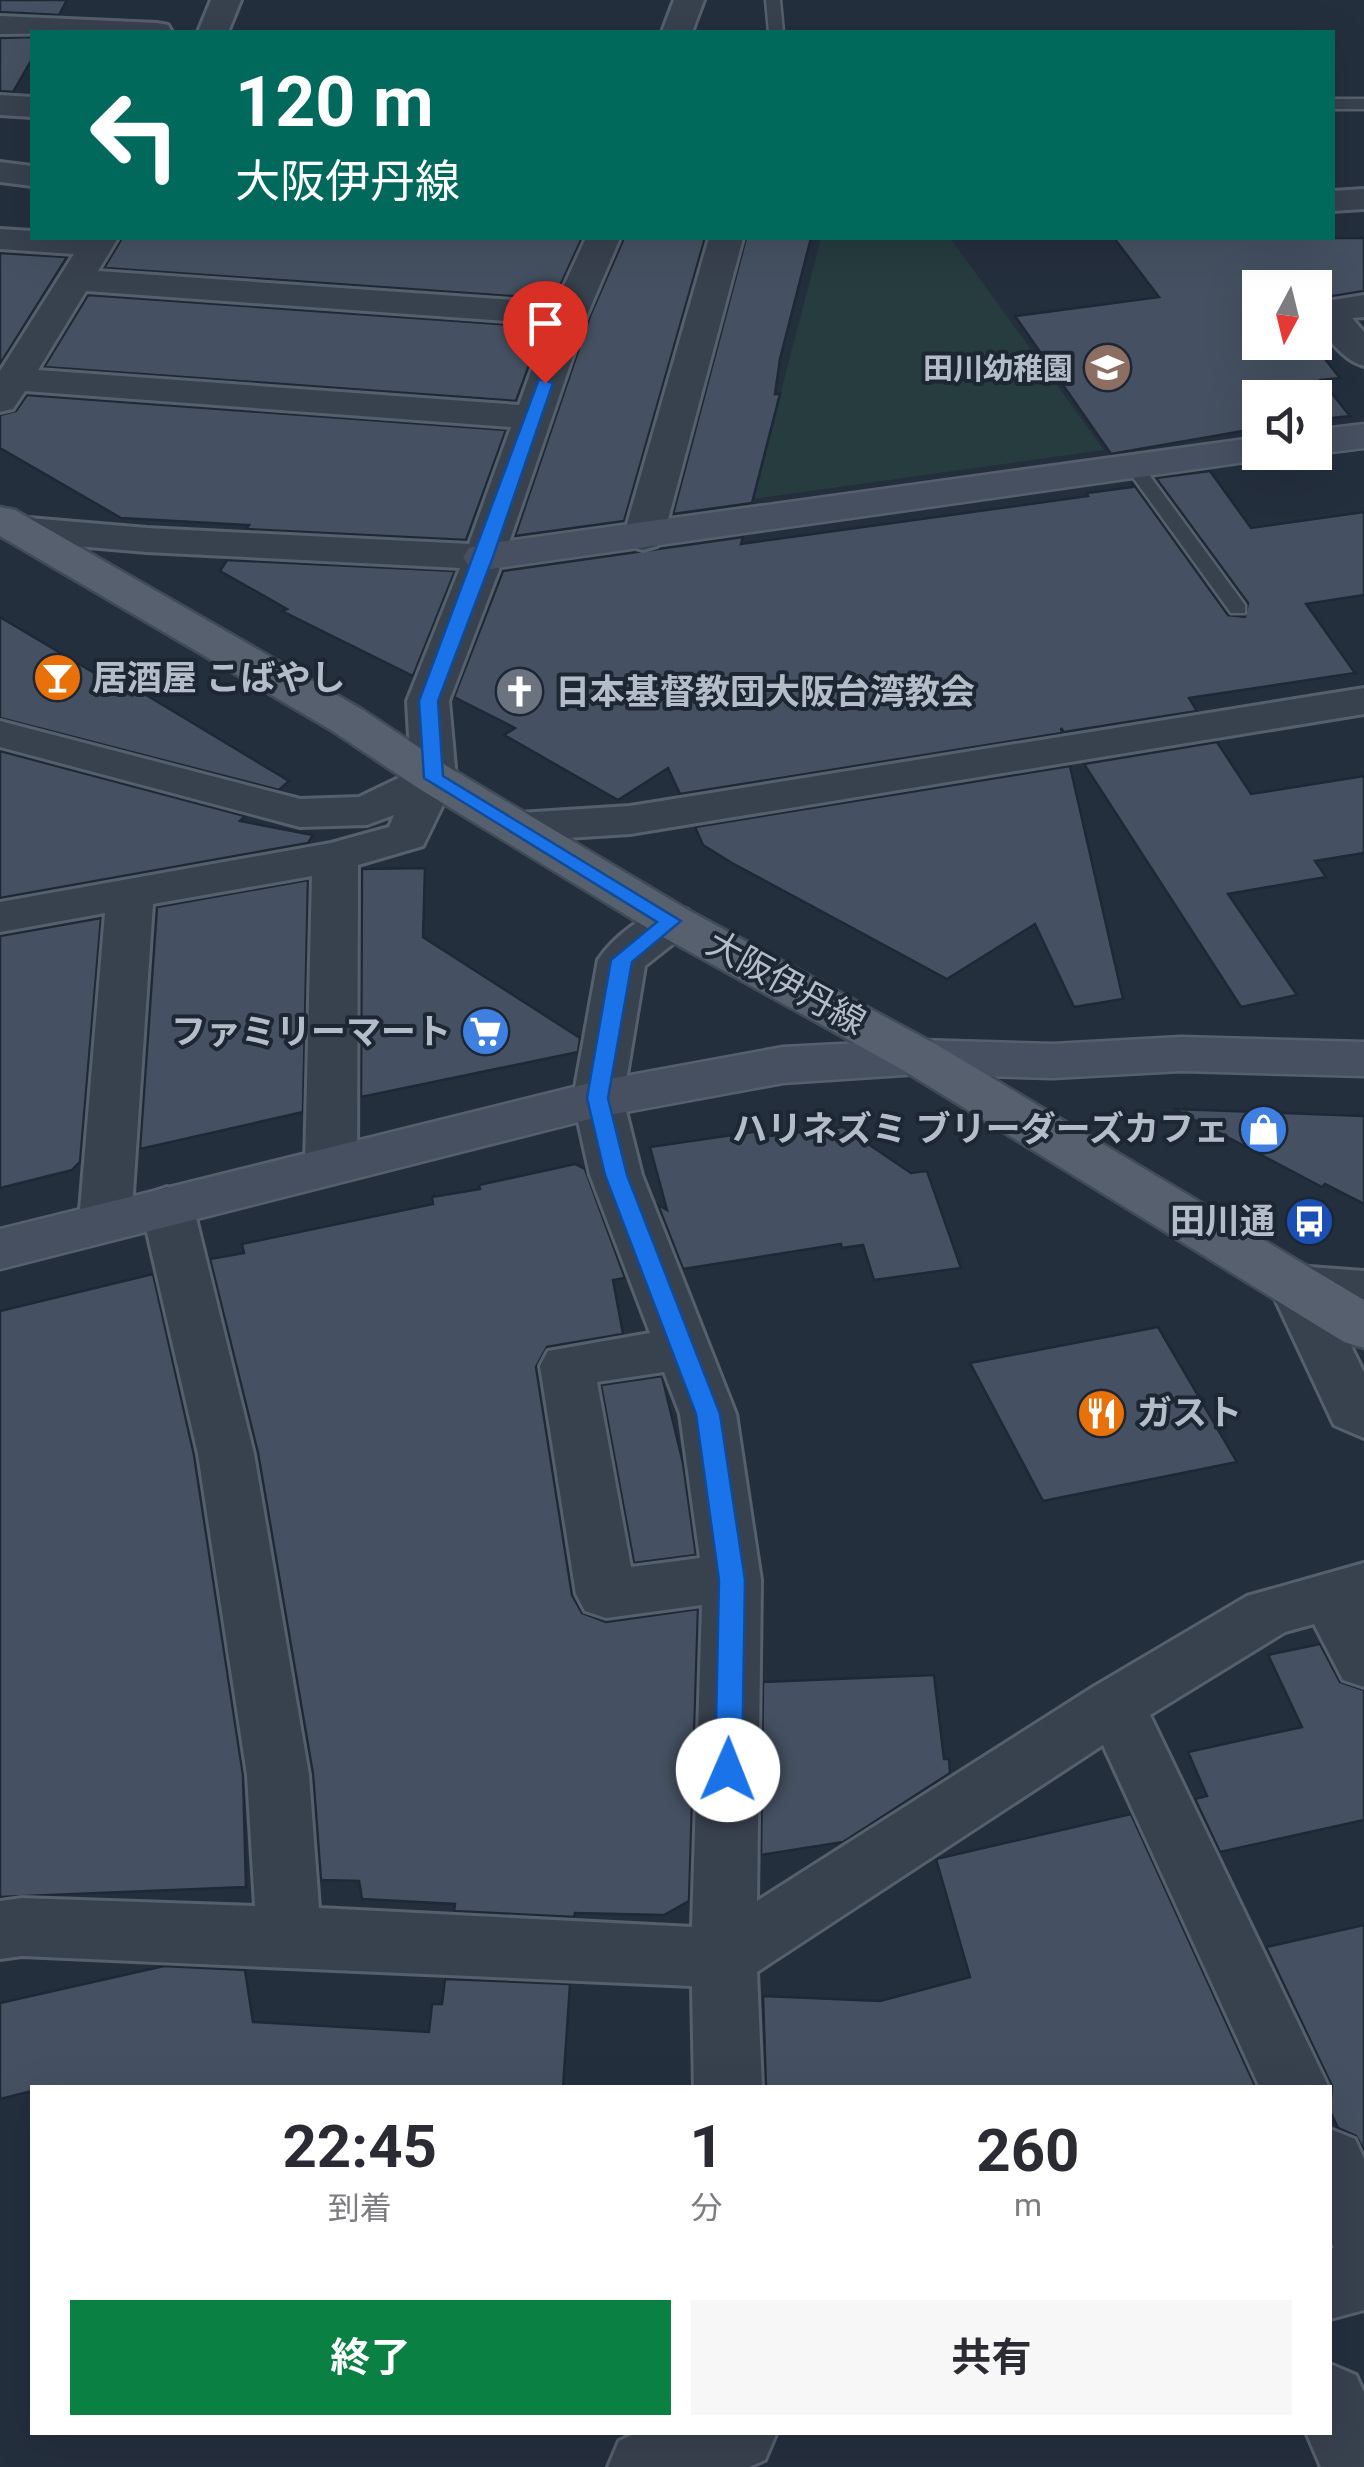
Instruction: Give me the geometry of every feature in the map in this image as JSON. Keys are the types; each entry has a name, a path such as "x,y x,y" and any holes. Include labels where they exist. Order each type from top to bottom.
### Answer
{"main road":[{"name":"大阪伊丹線","path":"8,524 347,720 434,778 671,921 919,1057 1364,1326"}],"street":[{"path":"0,25 98,30 117,0"},
{"path":"214,30 226,0"},
{"path":"678,30 689,0"},
{"path":"0,106 30,107"},
{"path":"0,172 30,176"},
{"path":"1335,201 1364,199"},
{"path":"0,239 30,240"},
{"path":"50,240 99,241 7,390 532,417"},
{"path":"0,917 335,857 406,836 434,778 428,701 601,240"},
{"path":"643,538 725,240"},
{"path":"78,280 570,315"},
{"path":"1364,306 1327,311 1364,355"},
{"path":"1332,440 1364,436"},
{"path":"8,524 147,540 484,557 643,538 1242,451"},
{"path":"520,827 630,820 1364,701"},
{"path":"0,734 300,813 367,811 434,778"},
{"path":"331,1165 335,857"},
{"path":"105,1222 130,894"},
{"path":"671,921 622,960 598,1098 616,1175 708,1414 731,1577 724,1958 728,2085"},
{"path":"0,1249 598,1098 783,1065 919,1057 1054,1061 1181,1054 1364,1059"},
{"path":"167,1206 226,1454 278,1775 289,1936"},
{"path":"1364,1291 1296,1286 1354,1410 1364,1417"},
{"path":"682,1349 567,1366 606,1594 731,1577"},
{"path":"0,1930 22,1927 289,1936 724,1958 1116,1705 1268,1613 1347,1591 1364,1662"},
{"path":"1116,1705 1294,2085"},
{"path":"1332,2166 1364,2235"},
{"path":"1332,2283 1364,2274"},
{"path":"1332,2405 1358,2467"},
{"path":"645,2467 742,2450"}],"lane":[{"path":"773,0 776,30"},
{"path":"1335,104 1364,104"},
{"path":"1133,465 1238,609"}],"green space":[{"path":"820,240 951,240 1104,450 753,499"}],"building":[{"path":"0,0 67,0 59,15 0,12"},
{"path":"30,37 30,62 13,92 0,91 0,38"},
{"path":"1364,238 1364,291 1332,296 1332,270 1242,270 1242,360 1326,360 1340,378 1242,380 1242,431 1111,454 1015,316 1159,297 1116,240"},
{"path":"121,240 581,240 554,299 104,268"},
{"path":"623,240 704,240 624,521 515,536 590,316"},
{"path":"745,240 810,240 780,359 775,394 780,394 752,503 673,514"},
{"path":"0,253 67,257 0,364"},
{"path":"88,295 543,327 516,401 44,367"},
{"path":"1332,394 1350,416 1332,418"},
{"path":"27,395 506,430 466,540 246,529 249,525 121,518 0,448 0,415 16,411"},
{"path":"1210,471 1251,528 1364,512 1364,595 1306,604 1355,673 1189,698 1197,711 1064,732 1061,728 1062,733 680,794 668,768 618,800 504,735 515,728 454,697 503,571 743,537 741,544 1088,496 1087,493 1133,487 1132,482 1228,615 1245,617 1248,603 1156,478"},
{"path":"227,560 455,571 413,676 282,611 287,609 220,571"},
{"path":"0,617 101,677 108,672 289,781 279,790 0,718"},
{"path":"1217,742 1251,794 1364,776 1364,853 1315,861 1326,877 1228,894 1297,995 1241,1007 1084,764"},
{"path":"0,751 245,816 240,821 313,835 308,843 0,898"},
{"path":"1070,766 1123,999 1074,1007 1035,924 947,979 732,863 703,845 695,827"},
{"path":"425,868 423,937 580,1038 578,1052 361,1097 362,869"},
{"path":"308,880 303,1112 140,1149 157,907"},
{"path":"101,918 80,1162 72,1170 0,1188 0,936"},
{"path":"1174,1109 1364,1116 1364,1204 1325,1184 1322,1187"},
{"path":"843,1127 911,1173 927,1171 961,1268 874,1280 863,1245 842,1248 841,1244 683,1269 658,1205 667,1210 650,1147 760,1131 761,1137"},
{"path":"575,1164 585,1169 625,1278 613,1280 623,1334 547,1347 536,1367 572,1595 582,1613 606,1622 698,1609 689,1901 664,1915 575,1913 574,1917 454,1911 455,1904 362,1899 359,1881 321,1880 313,1774 258,1453 210,1259 244,1253 242,1244 433,1204 432,1197"},
{"path":"153,1274 194,1455 243,1775 246,1887 0,1897 0,1311"},
{"name":"ガスト","path":"1158,1327 1237,1462 1043,1501 970,1363"},
{"path":"662,1376 683,1463 696,1555 634,1563 601,1385"},
{"path":"1320,1644 1340,1682 1364,1690 1364,1820 1220,1852 1195,1799 1207,1796 1188,1752 1302,1727 1268,1655"},
{"path":"934,1675 944,1759 949,1759 950,1773 843,1842 761,1855 763,1682"},
{"path":"1131,1814 1255,2085 766,2085 763,1996 880,2001 970,1977 936,1859"},
{"path":"1364,1925 1364,2150 1356,2136 1338,2128 1332,2115 1332,2085 1266,1947"},
{"path":"164,1966 245,1970 253,2022 429,2032 432,2004 442,2004 445,1979 570,1984 563,2085 30,2085 30,2092 0,2099 0,2003"}],"place":[{"name":"田川幼稚園","path":"1108,368"},
{"name":"居酒屋 こばやし","path":"57,678"},
{"name":"日本基督教団大阪台湾教会","path":"520,692"},
{"name":"ファミリーマート","path":"486,1032"},
{"name":"ハリネズミ ブリーダーズカフェ","path":"1264,1129"},
{"name":"田川通","path":"1310,1221"},
{"name":"ガスト","path":"1102,1413"}],"route":[{"path":"545,383 428,701 434,778 671,921 622,960 598,1098 616,1175 708,1414 732,1580 728,1770"}]}
